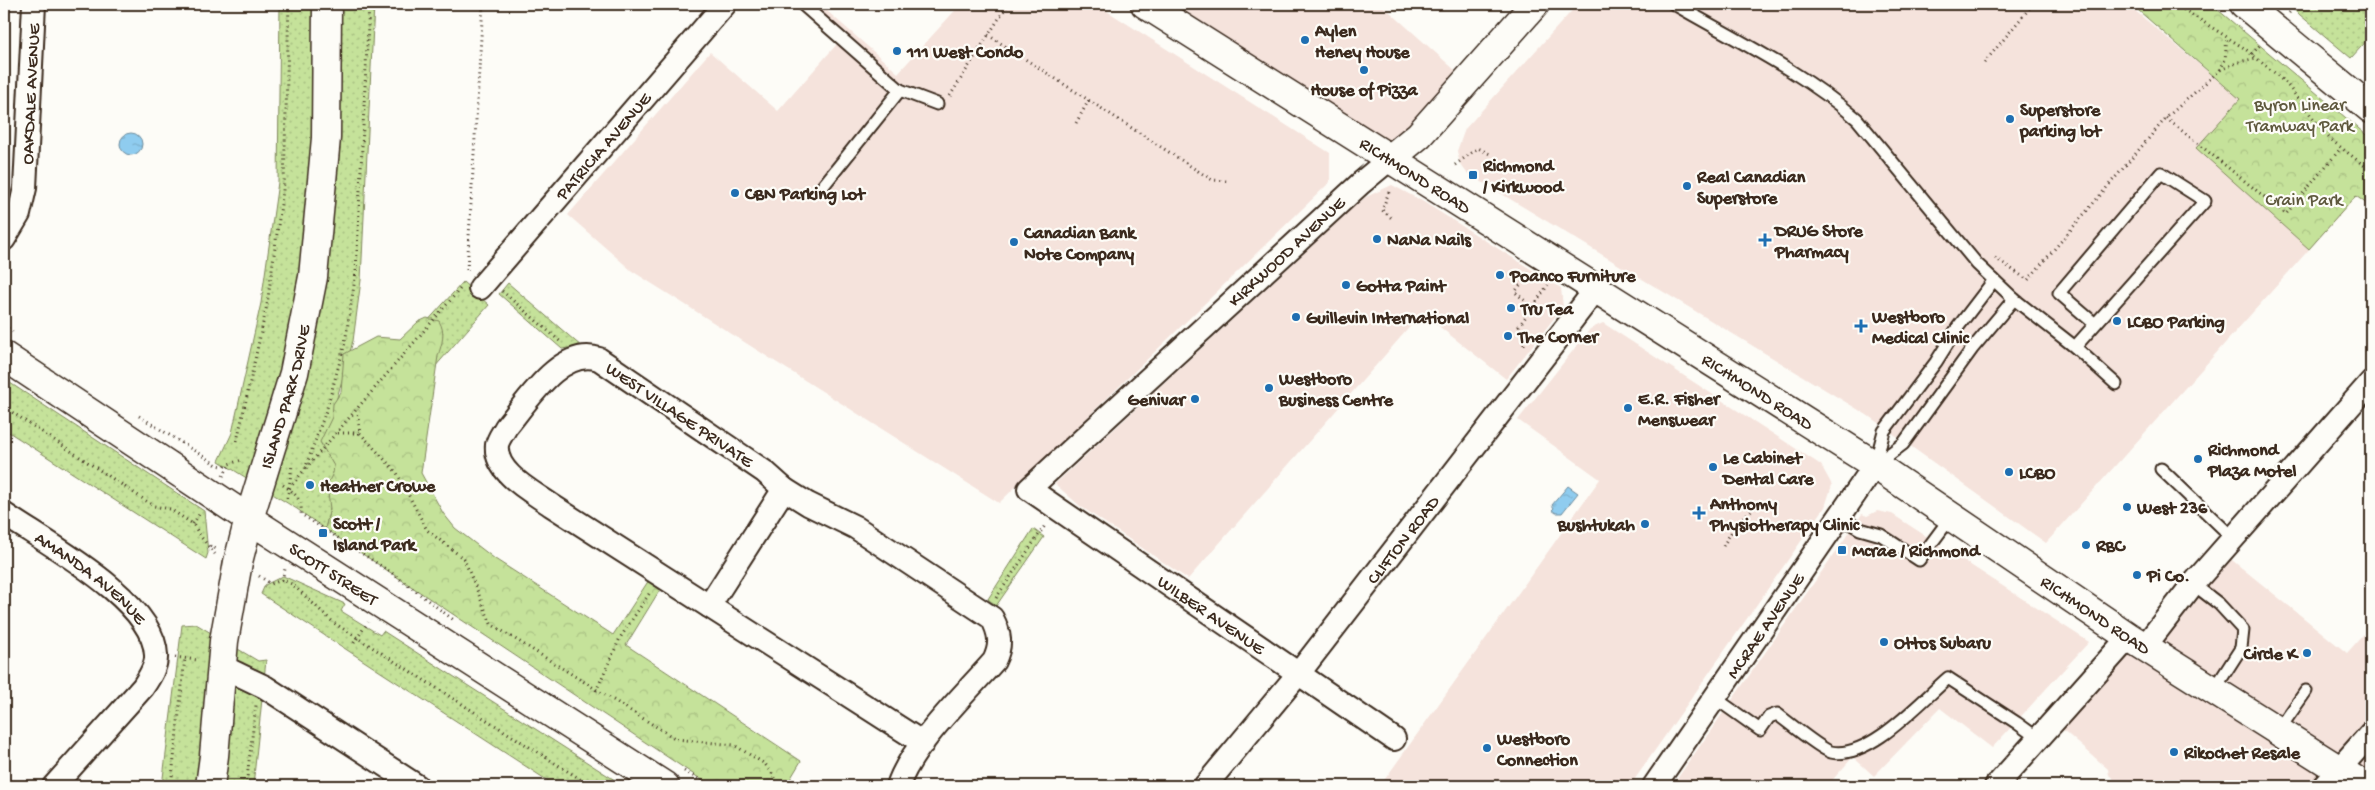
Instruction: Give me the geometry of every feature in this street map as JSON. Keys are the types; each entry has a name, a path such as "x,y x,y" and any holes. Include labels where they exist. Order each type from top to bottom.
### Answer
{"main road":[{"name":"ISLAND PARK DRIVE","path":"210,786 214,756 214,656 249,519 294,373 313,277 326,138 327,4"},
{"name":"RICHMOND ROAD","path":"1145,4 1875,465 2137,642 2277,731 2331,778 2365,786"},
{"name":"KIRKWOOD AVENUE","path":"1391,158 1419,135 1535,4"},
{"path":"2244,4 2371,109"},
{"name":"SCOTT STREET","path":"11,346 249,519 673,778"}],"street":[{"name":"OAKDALE AVENUE","path":"4,239 19,214 25,188 34,4"},
{"name":"PATRICIA AVENUE","path":"478,280 718,6"},
{"name":"KIRKWOOD AVENUE","path":"1029,489 1353,189 1391,158"},
{"name":"CLIFTON ROAD","path":"1205,786 1299,673 1596,290"},
{"name":"WEST VILLAGE PRIVATE","path":"577,357 590,356 599,359 765,472 784,489 808,504 855,527 986,613 997,626 1000,644 994,661 923,743 909,763 898,786"},
{"path":"577,357 555,370 506,427 497,446 499,457 504,467 523,485 661,576 923,743"},
{"path":"1996,786 2039,739 2193,584 2371,382"},
{"name":"MCRAE AVENUE","path":"1654,786 1875,465"},
{"path":"709,606 784,489"},
{"name":"WILBER AVENUE","path":"1029,489 1394,739"},
{"name":"AMANDA AVENUE","path":"4,514 113,590 129,604 148,629 156,655 149,679 54,786"},
{"path":"214,656 256,681 417,786"},
{"path":"2331,778 2371,733"}],"lane":[{"path":"802,4 900,90 937,104"},
{"path":"1674,4 1755,50 1837,101 1857,119 1978,264 2014,299 2075,347 2116,384"},
{"path":"823,186 900,90"},
{"path":"2075,347 2205,200 2161,173 2059,293 2095,324"},
{"path":"1875,465 1884,431 1994,280"},
{"path":"1875,465 1902,444 1972,349 2014,299"},
{"path":"2162,469 2234,539"},
{"path":"1839,517 1860,529 1881,536 1919,560 1952,516"},
{"path":"2193,584 2218,604 2242,630 2241,648 2214,690"},
{"path":"1714,698 1760,730 1769,717 1777,714 1830,752 1860,749 1875,741 1948,678 2017,722 2039,739"},
{"path":"2277,731 2306,691"}],"path":[{"path":"237,442 267,305 284,183 289,4"},
{"path":"305,469 327,408 345,343 356,272 369,4"},
{"path":"478,280 483,4"},
{"path":"960,80 1008,4"},
{"path":"1984,63 2033,4"},
{"path":"2175,4 2258,58 2288,86 2315,122 2341,148 2371,171"},
{"path":"988,35 1212,180 1227,181"},
{"path":"2220,70 2225,60 2227,37"},
{"path":"1978,264 1989,254 2028,280 2166,118 2220,70 2239,62 2258,58"},
{"path":"1076,123 1089,100"},
{"path":"2166,118 2286,214 2341,148"},
{"path":"1456,165 1478,148 1492,154"},
{"path":"1389,192 1382,210 1394,220"},
{"path":"286,498 289,489 305,469 338,433 474,272 478,280 577,357"},
{"path":"1529,272 1515,292 1532,307"},
{"path":"1524,348 1524,335 1519,326 1548,284"},
{"path":"4,325 11,346"},
{"path":"4,407 154,506 170,509 193,524 200,537 210,546"},
{"path":"357,410 360,433 397,473 426,530 464,559 491,624 676,739 734,746 765,764 774,776 774,786"},
{"path":"134,412 216,465 222,466 244,459 248,463"},
{"path":"338,433 360,433"},
{"path":"281,484 289,489 300,502 301,514 392,573 462,626"},
{"path":"1723,546 1737,523 1755,507"},
{"path":"986,613 1056,508"},
{"path":"596,691 620,638 661,576"},
{"path":"264,580 271,584 282,580 292,584 326,617 357,638 591,786"},
{"path":"354,643 370,619 362,614"},
{"path":"171,786 185,658 214,656"},
{"path":"246,786 257,695 256,681"},
{"path":"673,778 712,786"}],"shaded area":[{"path":"792,4 819,4 898,73 961,4 1096,4 1330,153 1330,182 999,503 632,271 568,215 710,52 778,111 837,44"},
{"path":"1145,4 1381,4 1466,80 1391,158"},
{"path":"1578,4 2127,4 2357,196 2046,543 1867,415 1467,173 1460,164 1457,151 1465,129"},
{"path":"1392,185 1422,201 1561,288 1563,307 1506,379 1422,313 1188,579 1080,506 1055,484 1358,203 1366,197"},
{"path":"1603,323 1821,465 1832,485 1825,507 1630,786 1380,786 1600,479 1518,420 1590,329"},
{"path":"1877,511 1892,514 2089,642 1992,748 1940,708 1874,776 1853,757 1827,786 1672,786 1862,514 1867,516"},
{"path":"2222,552 2347,653 2371,626 2371,786 2338,770 2324,786 2121,786 2109,775 2108,769 2054,722 2129,637 2145,646"}],"green space":[{"path":"280,4 374,4 361,280 353,341 335,405 356,400 463,282 489,305 337,479 325,529 297,509 219,461 232,433 261,303 278,182"},
{"path":"2131,4 2211,4 2371,139 2371,207 2356,196 2309,249 2196,148 2240,99"},
{"path":"2287,4 2371,4 2371,36 2351,58"},
{"path":"508,283 581,346 562,349 499,294"},
{"path":"427,318 439,321 443,334 421,473 443,513 455,528 495,559 613,635 649,580 661,588 626,645 801,761 786,786 711,786 325,529 330,509 327,485 334,466 320,442 332,417 333,404 341,392 344,354 376,337 400,339 418,322"},
{"path":"4,379 204,511 208,553 206,559 4,429"},
{"path":"1033,529 1044,537 996,606 988,599"},
{"path":"283,576 345,604 341,611 380,635 383,631 624,786 556,786 261,594 265,585"},
{"path":"196,624 258,661 266,660 253,786 162,786 182,625"}],"water":[{"path":"131,133 139,136 142,144 139,152 131,155 123,152 120,144 123,136"},
{"path":"1568,486 1578,493 1562,513 1556,513 1552,510 1554,508 1552,505"}],"place":[{"name":"Aylen Heney House","path":"1305,40"},
{"name":"111 West Condo","path":"897,51"},
{"name":"House of Pizza","path":"1364,70"},
{"name":"Superstore parking lot","path":"2010,119"},
{"name":"Richmond / Kirkwood","path":"1473,175"},
{"name":"Real Canadian Superstore","path":"1687,186"},
{"name":"CBN Parking Lot","path":"735,193"},
{"name":"NaNa Nails","path":"1377,239"},
{"name":"DRUG Store Pharmacy","path":"1765,240"},
{"name":"Canadian Bank Note Company","path":"1014,242"},
{"name":"Poanco Furniture","path":"1500,275"},
{"name":"Gotta Paint","path":"1346,285"},
{"name":"Tru Tea","path":"1511,308"},
{"name":"Guillevin International","path":"1296,317"},
{"name":"LCBO Parking","path":"2117,321"},
{"name":"Westboro Medical Clinic","path":"1861,326"},
{"name":"The Corner","path":"1508,336"},
{"name":"Westboro Business Centre","path":"1269,388"},
{"name":"Genivar","path":"1195,399"},
{"name":"E.R. Fisher Menswear","path":"1628,408"},
{"name":"Richmond Plaza Motel","path":"2198,459"},
{"name":"Le Cabinet Dental Care","path":"1713,467"},
{"name":"LCBO","path":"2009,472"},
{"name":"Heather Crowe","path":"310,485"},
{"name":"West 236","path":"2127,507"},
{"name":"Anthomy Physiotherapy Clinic","path":"1699,513"},
{"name":"Bushtukah","path":"1645,524"},
{"name":"Scott / Island Park","path":"323,533"},
{"name":"RBC","path":"2086,545"},
{"name":"Mcrae / Richmond","path":"1842,550"},
{"name":"Pi Co.","path":"2137,575"},
{"name":"Ottos Subaru","path":"1884,642"},
{"name":"Circle K","path":"2307,653"},
{"name":"Westboro Connection","path":"1487,748"},
{"name":"Rikochet Resale","path":"2174,752"}],"park label":[{"name":"Byron Linear Tramway Park","path":"2300,114"},
{"name":"Crain Park","path":"2304,199"}]}
